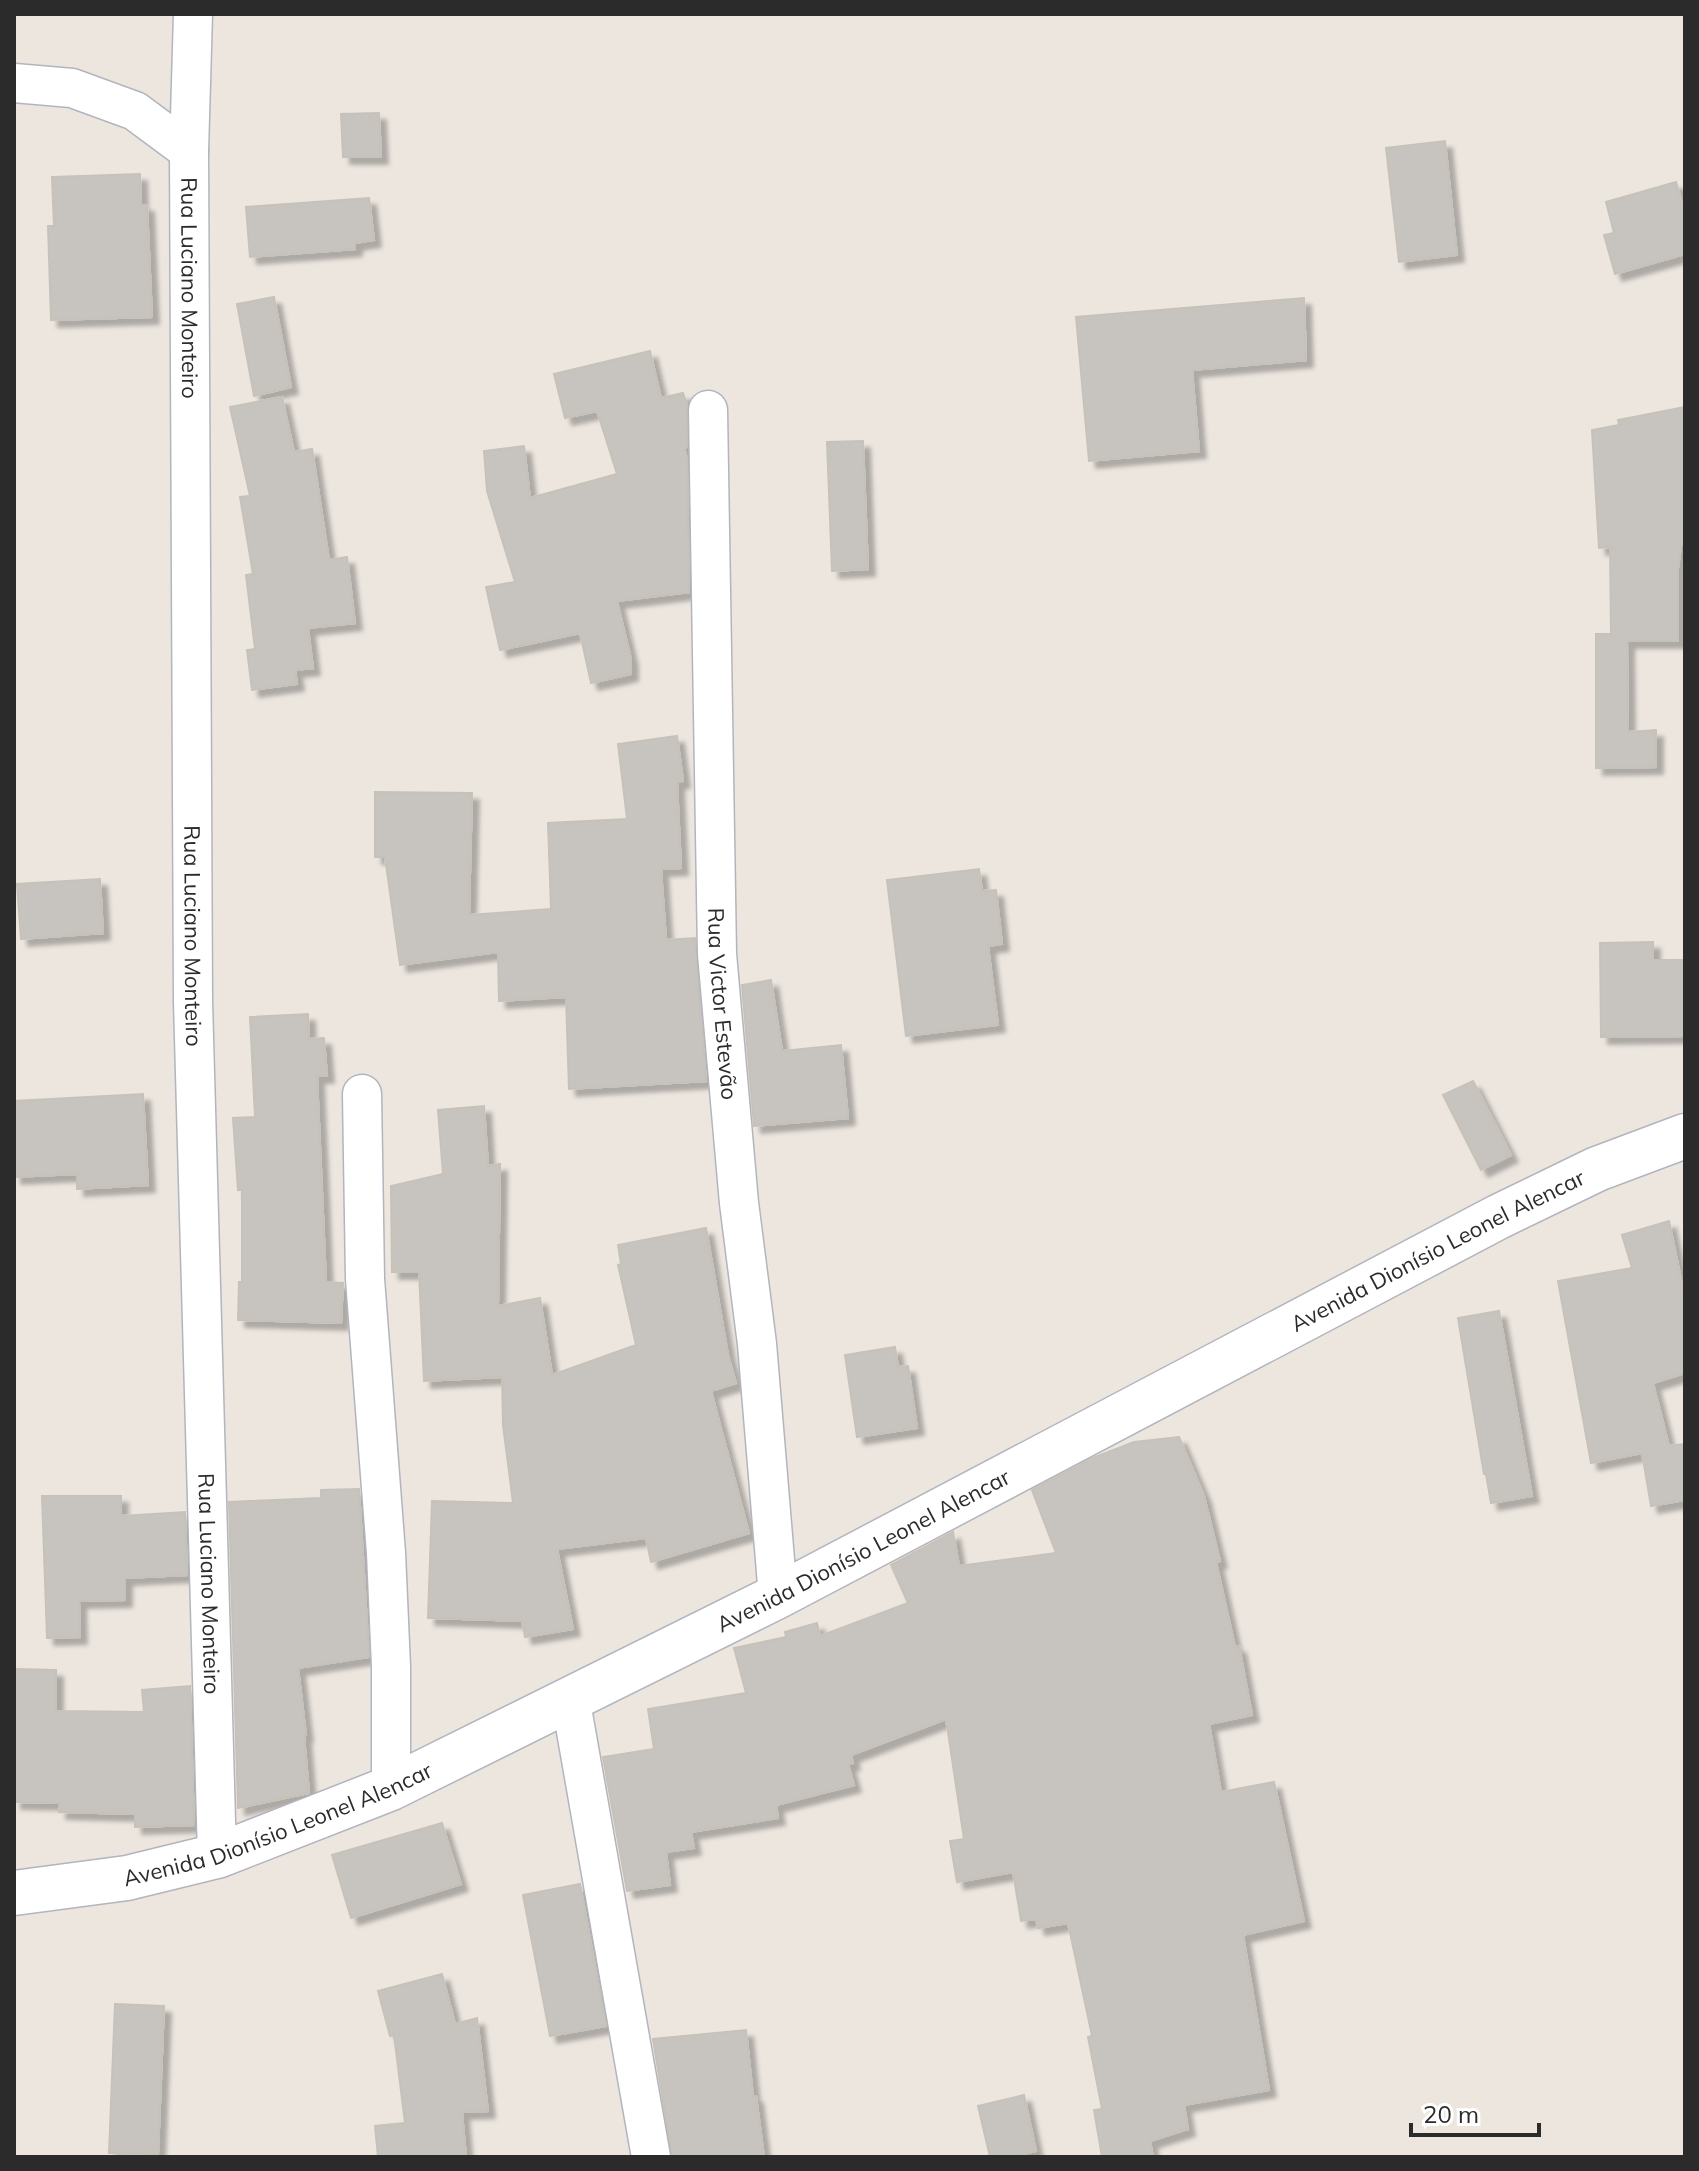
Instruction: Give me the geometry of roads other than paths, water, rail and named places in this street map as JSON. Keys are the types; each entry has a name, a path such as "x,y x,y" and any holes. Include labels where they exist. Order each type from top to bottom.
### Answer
{"street":[{"name":"Rua Luciano Monteiro","path":"193,14 189,151 193,1002 217,1856"},
{"path":"14,83 72,88 135,111 189,151"},
{"name":"Rua Victor Estevão","path":"708,410 717,954 739,1203 758,1358 778,1596"},
{"path":"362,1094 365,1279 386,1553 391,1667 391,1788"},
{"name":"Avenida Dionísio Leonel Alencar","path":"14,1893 127,1878 217,1856 391,1788 778,1596 1498,1217 1597,1169 1685,1136"},
{"path":"570,1697 651,2157"}]}
